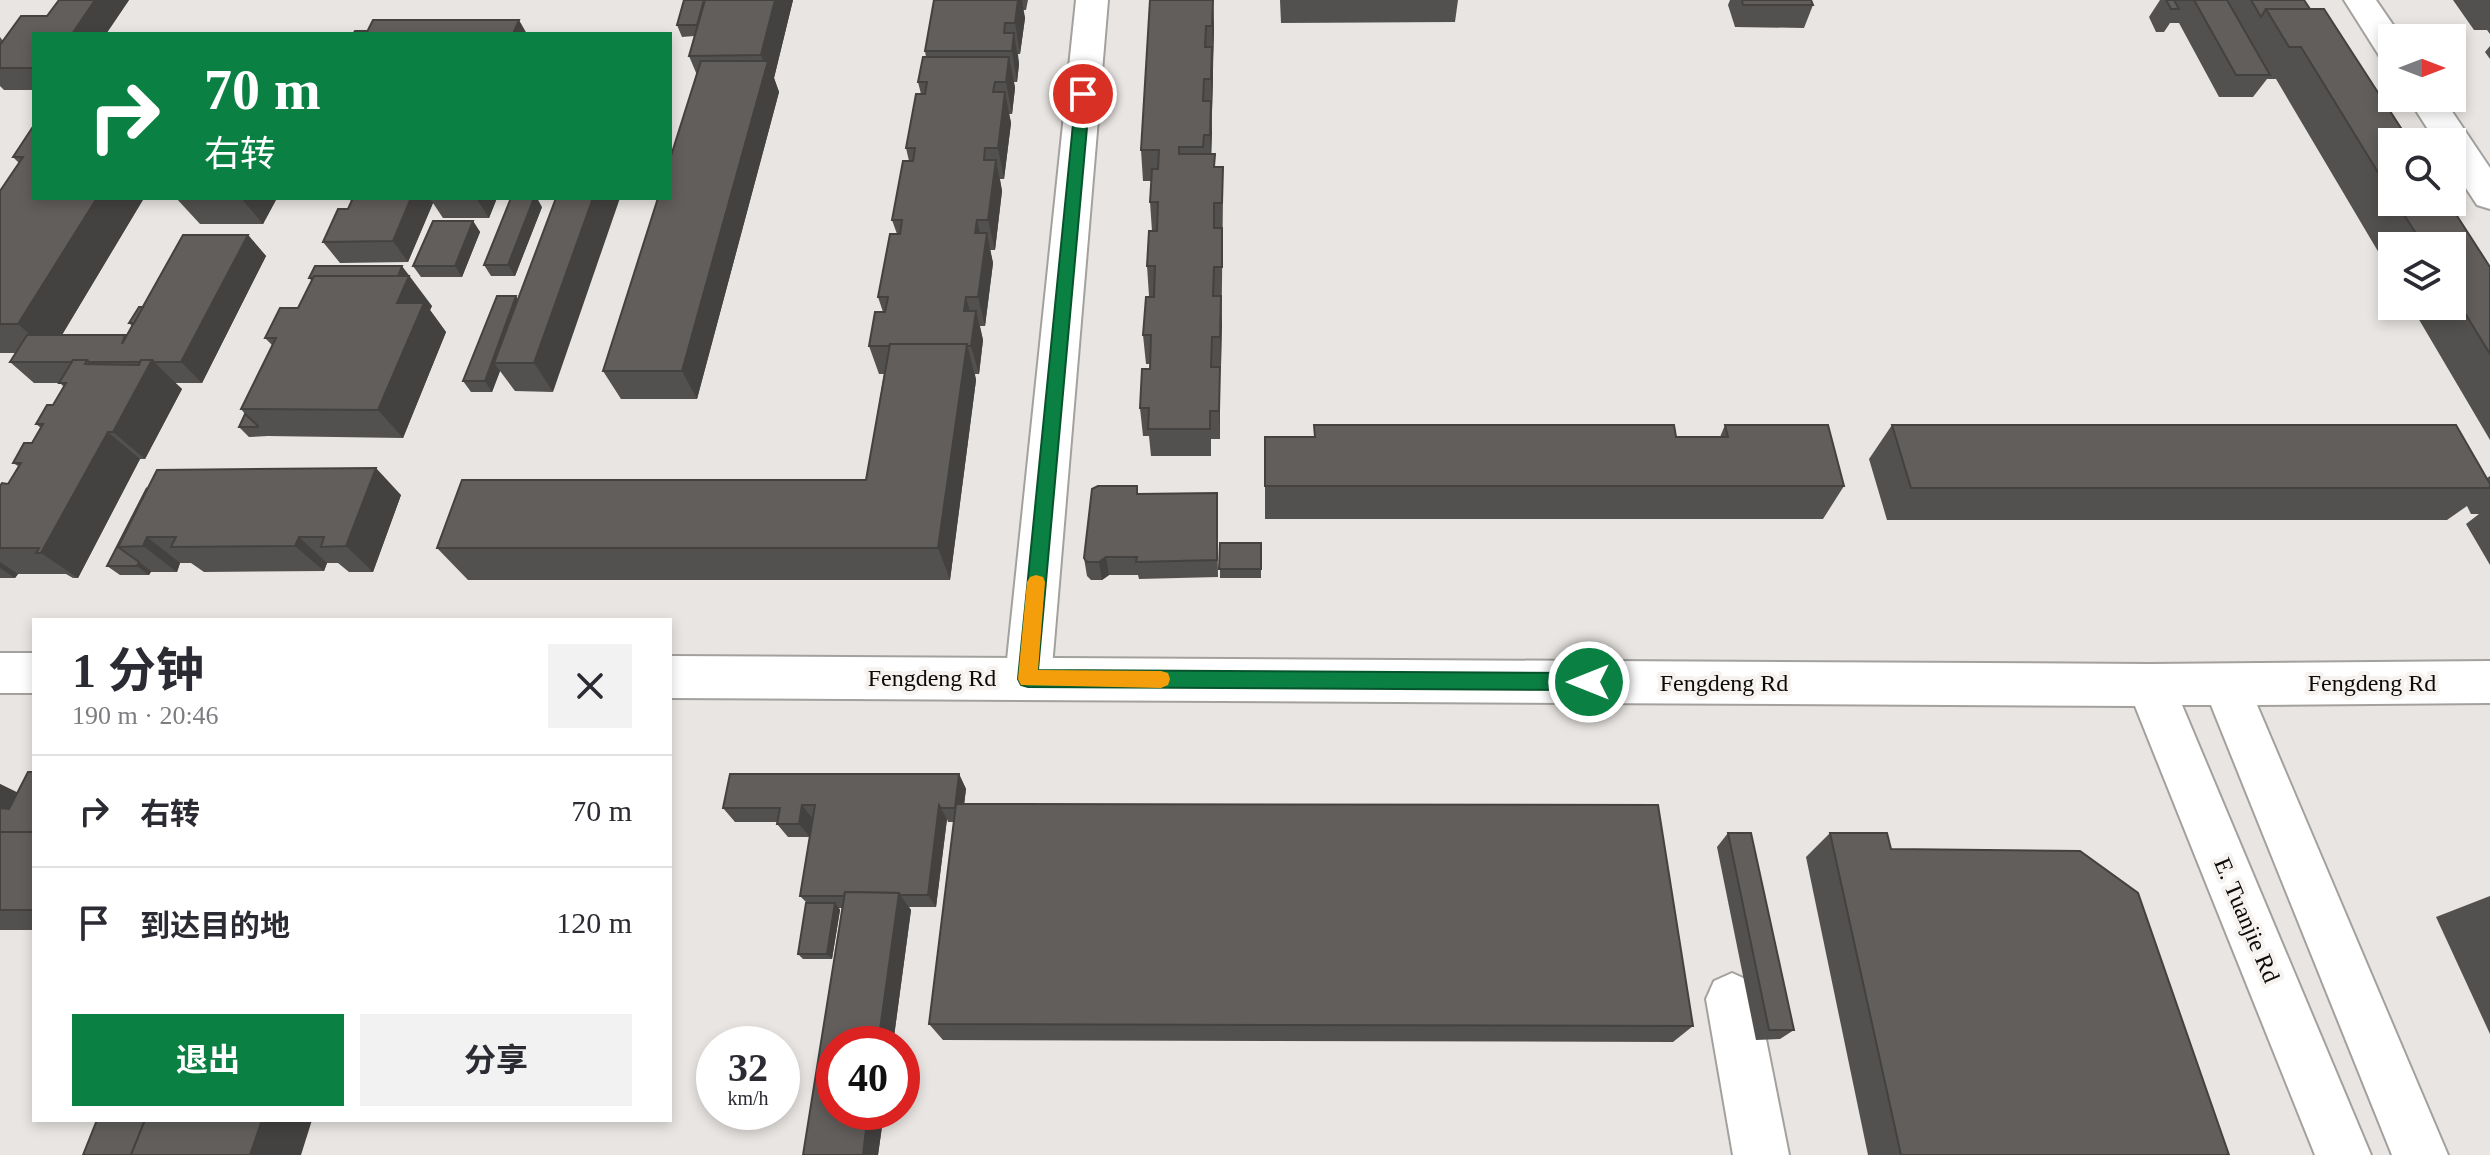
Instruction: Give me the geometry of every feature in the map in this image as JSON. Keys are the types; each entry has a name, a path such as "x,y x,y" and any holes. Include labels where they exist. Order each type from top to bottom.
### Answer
{"street":[{"path":"1028,679 1092,0"},
{"path":"2360,0 2378,28"},
{"path":"2434,112 2490,196"},
{"path":"0,673 32,673"},
{"name":"Fengdeng Rd","path":"672,677 2150,685 2490,682"},
{"path":"2225,684 2420,1155"},
{"name":"E. Tuanjie Rd","path":"2150,685 2343,1155"},
{"path":"1732,999 1761,1155"}],"building":[{"path":"59,0 95,0 73,32 32,32 32,68 0,68 0,45 21,16 47,16"},
{"path":"684,0 704,0 697,25 677,25"},
{"path":"705,0 775,0 761,55 689,56"},
{"path":"934,0 1018,0 1015,23 1005,23 1004,33 1014,33 1012,51 925,51"},
{"path":"1150,0 1213,0 1212,26 1206,26 1205,47 1212,47 1211,79 1204,79 1203,101 1211,101 1210,135 1204,135 1203,147 1179,147 1179,154 1215,154 1214,167 1223,167 1222,203 1214,203 1214,228 1222,228 1222,267 1214,267 1213,296 1221,296 1220,337 1212,337 1211,367 1220,367 1219,411 1210,411 1210,429 1148,429 1149,408 1140,408 1142,369 1150,369 1151,335 1143,335 1146,297 1154,297 1155,266 1147,266 1149,231 1157,231 1158,202 1150,202 1152,169 1158,169 1159,150 1141,150"},
{"path":"1742,0 1811,0 1813,5 1743,5"},
{"path":"2166,0 2174,0 2179,9 2171,9"},
{"path":"2194,0 2227,0 2270,75 2236,75"},
{"path":"2251,0 2304,0 2310,9 2266,9 2261,17"},
{"path":"2266,9 2324,9 2378,93 2378,112 2391,112 2401,128 2378,128 2378,172 2301,47 2289,47"},
{"path":"373,20 519,20 514,32 367,32"},
{"path":"923,57 1009,57 1006,82 995,82 993,92 1005,92 998,148 985,148 984,160 996,160 988,220 977,220 975,233 987,233 978,297 966,297 964,311 976,311 971,346 869,346 875,312 885,312 888,297 878,297 890,234 900,234 902,220 892,220 903,161 913,161 915,148 906,148 916,94 925,94 927,82 918,82"},
{"path":"701,61 768,61 682,371 603,371 657,200 672,200 672,153"},
{"path":"32,128 32,200 96,200 18,324 0,324 0,191 23,157 13,157"},
{"path":"352,200 410,200 393,241 323,242 338,209 348,209"},
{"path":"510,200 533,200 508,265 484,265"},
{"path":"555,200 592,200 534,363 494,363"},
{"path":"2405,216 2457,216 2490,267 2490,354 2466,315 2466,232 2415,232"},
{"path":"433,221 473,221 455,266 413,266"},
{"path":"183,235 248,235 181,362 10,362 27,335 125,335 122,344"},
{"path":"315,266 402,266 398,276 309,278"},
{"path":"314,276 409,276 397,303 424,303 378,410 241,409 276,338 265,338 280,308 298,308"},
{"path":"497,296 516,296 485,381 463,381"},
{"path":"139,307 143,307 134,323 129,323"},
{"path":"890,344 967,344 938,548 437,548 462,480 866,480"},
{"path":"73,360 87,360 85,364 139,365 141,360 152,360 41,553 36,553 39,548 0,548 0,486 2,483 8,484 21,463 13,463 24,443 32,443 43,424 36,424 47,405 53,405 66,383 59,383"},
{"path":"245,414 258,426 258,427 239,427"},
{"path":"1314,425 1674,425 1676,437 1728,437 1725,425 1828,425 1844,486 1265,486 1265,437 1315,437"},
{"path":"1892,425 2456,425 2490,488 1911,488"},
{"path":"376,468 346,546 321,547 324,537 299,537 295,546 171,547 176,537 147,537 143,546 118,547 157,470"},
{"path":"1098,486 1137,486 1137,494 1217,493 1217,560 1136,562 1137,557 1106,557 1099,562 1087,562 1084,558 1092,489"},
{"path":"147,488 118,547 139,562 137,566 107,566"},
{"path":"1220,543 1261,543 1261,569 1219,569"},
{"path":"28,772 32,772 32,832 0,832 0,808 9,809"},
{"path":"730,774 959,774 955,808 941,808 939,805 928,895 845,892 844,896 800,896 815,805 802,805 799,824 777,824 780,808 723,808"},
{"path":"956,804 1658,805 1693,1026 929,1024"},
{"path":"0,832 32,832 32,910 0,910"},
{"path":"1728,833 1751,833 1794,1030 1769,1030"},
{"path":"1830,833 1887,833 1891,849 2080,851 2138,893 2229,1155 1901,1155"},
{"path":"845,892 899,893 881,1026 824,1026"},
{"path":"806,903 835,903 827,954 798,954"},
{"path":"816,1074 816,1130 866,1130 863,1155 803,1155"},
{"path":"96,1122 144,1122 131,1155 83,1155"},
{"path":"144,1122 261,1122 250,1155 131,1155"}],"slow traffic":[{"path":"1036,582 1028,679 1161,679"}],"route":[{"path":"1083,94 1028,679 1589,682"}]}
